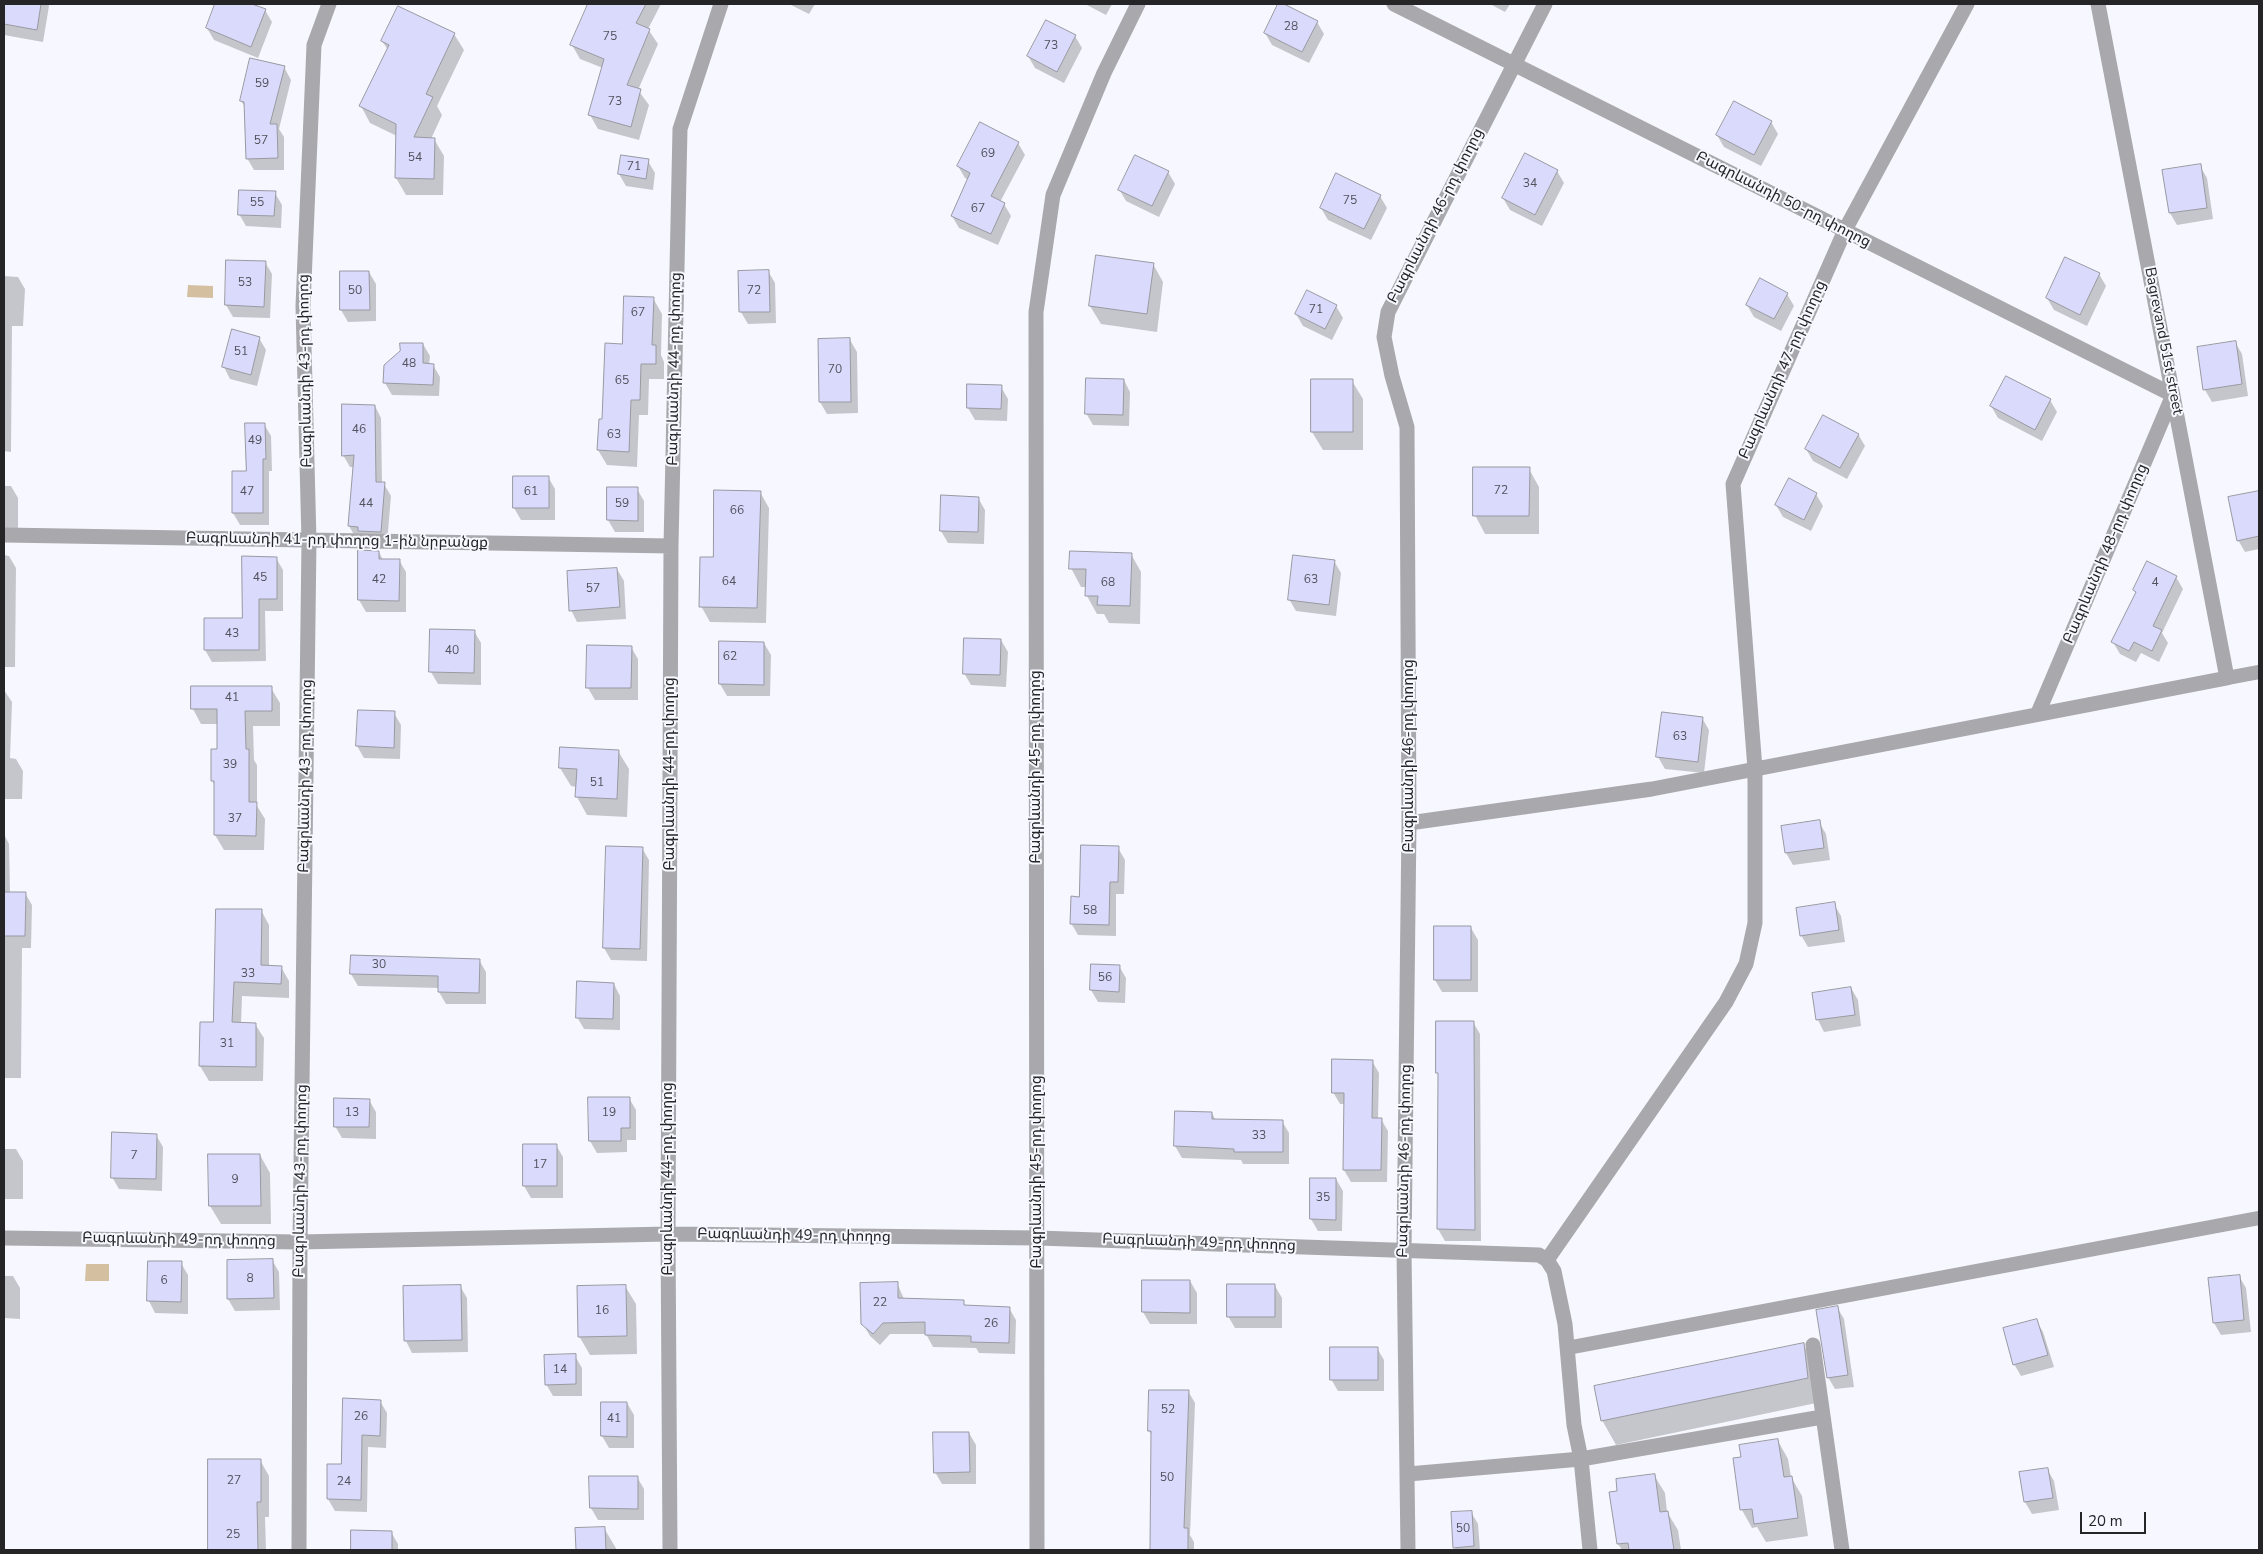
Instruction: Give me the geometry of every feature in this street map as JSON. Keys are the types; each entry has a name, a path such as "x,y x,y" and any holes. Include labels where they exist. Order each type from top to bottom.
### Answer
{"street":[{"name":"Բագրևանդի 43-րդ փողոց","path":"299,1550 300,1242 309,541 303,306 314,44 329,4"},
{"name":"Բագրևանդի 44-րդ փողոց","path":"670,1550 668,1234 671,546 680,129 721,4"},
{"name":"Բագրևանդի 45-րդ փողոց","path":"1036,1550 1038,1238 1036,312 1053,195 1104,73 1138,4"},
{"name":"Բագրևանդի 50-րդ փողոց","path":"1394,4 2173,395"},
{"name":"Բագրևանդի 46-րդ փողոց","path":"1408,1550 1404,1250 1409,824 1407,427 1392,376 1384,337 1388,312 1545,4"},
{"name":"Բագրևանդի 47-րդ փողոց","path":"1547,1260 1726,1002 1746,964 1754,923 1755,769 1733,484 1845,230 1967,4"},
{"name":"Bagrevand 51st street","path":"2098,4 2227,678"},
{"name":"Բագրևանդի 48-րդ փողոց","path":"2038,713 2173,395"},
{"name":"Բագրևանդի 41-րդ փողոց 1-ին նրբանցք","path":"4,536 671,546"},
{"path":"1409,824 1652,789 2227,678"},
{"name":"Բագրևանդի 49-րդ փողոց","path":"4,1238 300,1242 668,1234 1038,1238 1527,1254 1539,1255 1547,1260"},
{"path":"1547,1260 1554,1271 1567,1348 1574,1425 1580,1459 1590,1550"},
{"path":"1813,1345 1842,1550"},
{"path":"1408,1474 1580,1459 1822,1417"}],"lane":[{"path":"2227,678 2259,672"},
{"path":"1567,1348 2259,1218"}],"shaded area":[{"path":"188,285 213,286 213,298 187,297"},
{"path":"86,1264 109,1264 109,1281 85,1281"}],"building":[{"path":"4,4 41,4 37,30 4,24"},
{"path":"215,4 252,4 266,9 251,47 206,28"},
{"path":"588,4 646,4 636,23 650,29 627,85 641,89 631,127 588,115 604,59 570,45"},
{"path":"1278,4 1284,4 1318,21 1302,52 1264,33"},
{"path":"398,6 455,33 426,94 433,97 414,137 435,138 434,179 395,178 396,124 359,106 389,45 381,41"},
{"path":"1046,20 1076,35 1057,72 1027,56"},
{"path":"250,58 285,66 270,124 277,124 278,158 246,159 244,102 240,101"},
{"path":"1734,101 1772,121 1754,155 1716,135"},
{"path":"980,122 1019,142 991,196 1005,203 991,234 951,216 970,173 957,166"},
{"path":"1525,153 1558,170 1535,215 1502,198"},
{"path":"621,155 649,159 646,179 618,174"},
{"path":"1135,155 1169,171 1152,206 1118,190"},
{"path":"2201,164 2207,208 2169,213 2162,170"},
{"path":"1336,173 1381,195 1364,229 1320,208"},
{"path":"239,190 276,191 274,216 238,215"},
{"path":"1096,255 1154,263 1147,314 1089,306"},
{"path":"2065,257 2100,273 2080,315 2046,298"},
{"path":"226,260 266,261 264,307 225,305"},
{"path":"769,270 770,312 739,312 738,271"},
{"path":"340,271 369,271 370,310 340,310"},
{"path":"1760,278 1788,293 1774,319 1746,305"},
{"path":"1307,290 1337,305 1325,329 1295,314"},
{"path":"624,296 654,297 652,345 656,345 656,364 641,364 640,400 631,400 629,452 597,450 599,419 602,419 605,343 622,344"},
{"path":"232,329 260,337 251,375 222,367"},
{"path":"850,338 851,402 819,402 818,339"},
{"path":"2236,341 2242,384 2203,390 2197,347"},
{"path":"400,343 423,343 423,363 434,364 433,385 383,383 384,365 400,351"},
{"path":"2006,376 2051,399 2035,430 1990,406"},
{"path":"1086,378 1124,379 1123,415 1085,414"},
{"path":"1311,379 1353,379 1353,432 1311,432"},
{"path":"967,384 1002,385 1001,409 967,408"},
{"path":"342,404 375,405 376,482 385,482 381,532 358,531 358,527 348,526 354,455 342,456"},
{"path":"1823,415 1859,434 1840,468 1805,449"},
{"path":"245,423 265,423 266,459 263,459 263,513 232,513 232,471 246,471"},
{"path":"1473,467 1530,467 1529,516 1473,516"},
{"path":"513,476 549,476 549,508 513,508"},
{"path":"1789,478 1817,493 1804,520 1775,505"},
{"path":"607,487 638,487 638,521 607,520"},
{"path":"714,490 761,491 757,608 699,607 700,557 713,557"},
{"path":"2259,491 2259,536 2237,541 2228,497"},
{"path":"941,495 979,497 978,532 940,531"},
{"path":"358,550 379,551 379,559 400,559 399,601 358,600"},
{"path":"1070,551 1132,553 1130,606 1097,605 1098,596 1085,596 1086,569 1069,569"},
{"path":"1293,555 1335,560 1329,605 1288,600"},
{"path":"242,556 277,557 277,599 259,599 259,650 204,650 204,618 242,618"},
{"path":"2147,561 2177,576 2153,626 2162,630 2152,651 2134,642 2129,651 2111,642 2136,592 2133,590"},
{"path":"617,568 620,607 569,611 567,571"},
{"path":"430,629 475,630 474,673 429,672"},
{"path":"964,638 1001,639 1000,675 963,674"},
{"path":"719,641 764,642 764,685 719,684"},
{"path":"587,645 632,646 631,688 586,688"},
{"path":"191,686 272,686 272,711 245,711 246,749 249,749 249,802 257,802 256,836 214,835 214,781 211,781 211,749 217,749 217,709 191,709"},
{"path":"358,710 395,711 394,748 356,746"},
{"path":"1662,712 1703,717 1698,762 1656,757"},
{"path":"560,747 619,750 617,799 575,797 577,769 559,768"},
{"path":"1820,820 1824,848 1785,853 1781,826"},
{"path":"1081,845 1119,846 1118,882 1110,882 1109,925 1070,924 1071,896 1079,897"},
{"path":"606,846 643,847 640,949 603,948"},
{"path":"4,892 26,892 25,936 4,936"},
{"path":"1835,902 1839,930 1800,936 1796,908"},
{"path":"216,909 262,909 261,965 282,966 281,984 234,982 232,1022 256,1023 256,1067 199,1066 200,1022 213,1022"},
{"path":"1434,926 1471,926 1471,980 1434,980"},
{"path":"351,955 480,959 479,993 438,992 438,976 350,974"},
{"path":"1091,964 1120,965 1119,992 1090,990"},
{"path":"577,981 614,983 613,1019 576,1018"},
{"path":"1851,987 1855,1015 1816,1020 1812,993"},
{"path":"1436,1021 1474,1021 1475,1230 1437,1229 1438,1073 1436,1073"},
{"path":"1332,1059 1373,1060 1372,1118 1382,1118 1381,1170 1343,1170 1344,1093 1332,1093"},
{"path":"588,1097 630,1097 630,1128 621,1128 621,1141 589,1141"},
{"path":"334,1098 370,1099 369,1127 334,1127"},
{"path":"1175,1111 1212,1112 1212,1119 1283,1120 1283,1152 1234,1152 1234,1149 1174,1146"},
{"path":"112,1132 157,1134 156,1179 111,1178"},
{"path":"523,1144 557,1144 557,1186 523,1186"},
{"path":"208,1154 260,1154 261,1206 209,1206"},
{"path":"1310,1178 1336,1178 1336,1220 1310,1219"},
{"path":"273,1259 274,1298 227,1299 227,1260"},
{"path":"148,1261 182,1261 181,1302 147,1301"},
{"path":"2240,1275 2244,1320 2213,1323 2208,1278"},
{"path":"1142,1280 1190,1280 1190,1313 1142,1312"},
{"path":"898,1282 898,1298 964,1300 964,1305 1010,1307 1009,1343 971,1342 971,1336 925,1335 925,1322 883,1323 873,1334 861,1324 860,1283"},
{"path":"1227,1284 1275,1284 1275,1317 1227,1317"},
{"path":"461,1285 462,1340 404,1341 403,1286"},
{"path":"626,1285 627,1336 578,1337 577,1286"},
{"path":"1838,1306 1848,1375 1827,1378 1816,1310"},
{"path":"2037,1319 2048,1355 2013,1365 2003,1328"},
{"path":"1804,1343 1808,1378 1601,1421 1594,1386"},
{"path":"1330,1347 1378,1347 1378,1380 1330,1380"},
{"path":"576,1354 576,1384 545,1385 544,1355"},
{"path":"1149,1390 1189,1390 1184,1528 1188,1528 1188,1550 1150,1550 1151,1431 1148,1431"},
{"path":"343,1398 381,1400 380,1436 362,1435 361,1500 327,1499 327,1464 341,1464"},
{"path":"601,1402 627,1402 627,1437 601,1436"},
{"path":"933,1432 969,1432 970,1472 934,1473"},
{"path":"1778,1439 1784,1477 1792,1476 1798,1518 1754,1524 1752,1509 1740,1510 1733,1458 1741,1457 1739,1445"},
{"path":"208,1459 261,1459 261,1502 257,1502 258,1550 208,1550"},
{"path":"2048,1468 2053,1498 2024,1502 2019,1472"},
{"path":"1655,1474 1660,1512 1668,1511 1674,1550 1629,1550 1628,1543 1617,1544 1609,1492 1617,1491 1616,1479"},
{"path":"589,1476 638,1476 638,1509 590,1508"},
{"path":"1472,1511 1474,1546 1453,1548 1451,1512"},
{"path":"605,1527 606,1550 576,1550 575,1528"},
{"path":"351,1530 392,1531 392,1550 351,1550"}]}
